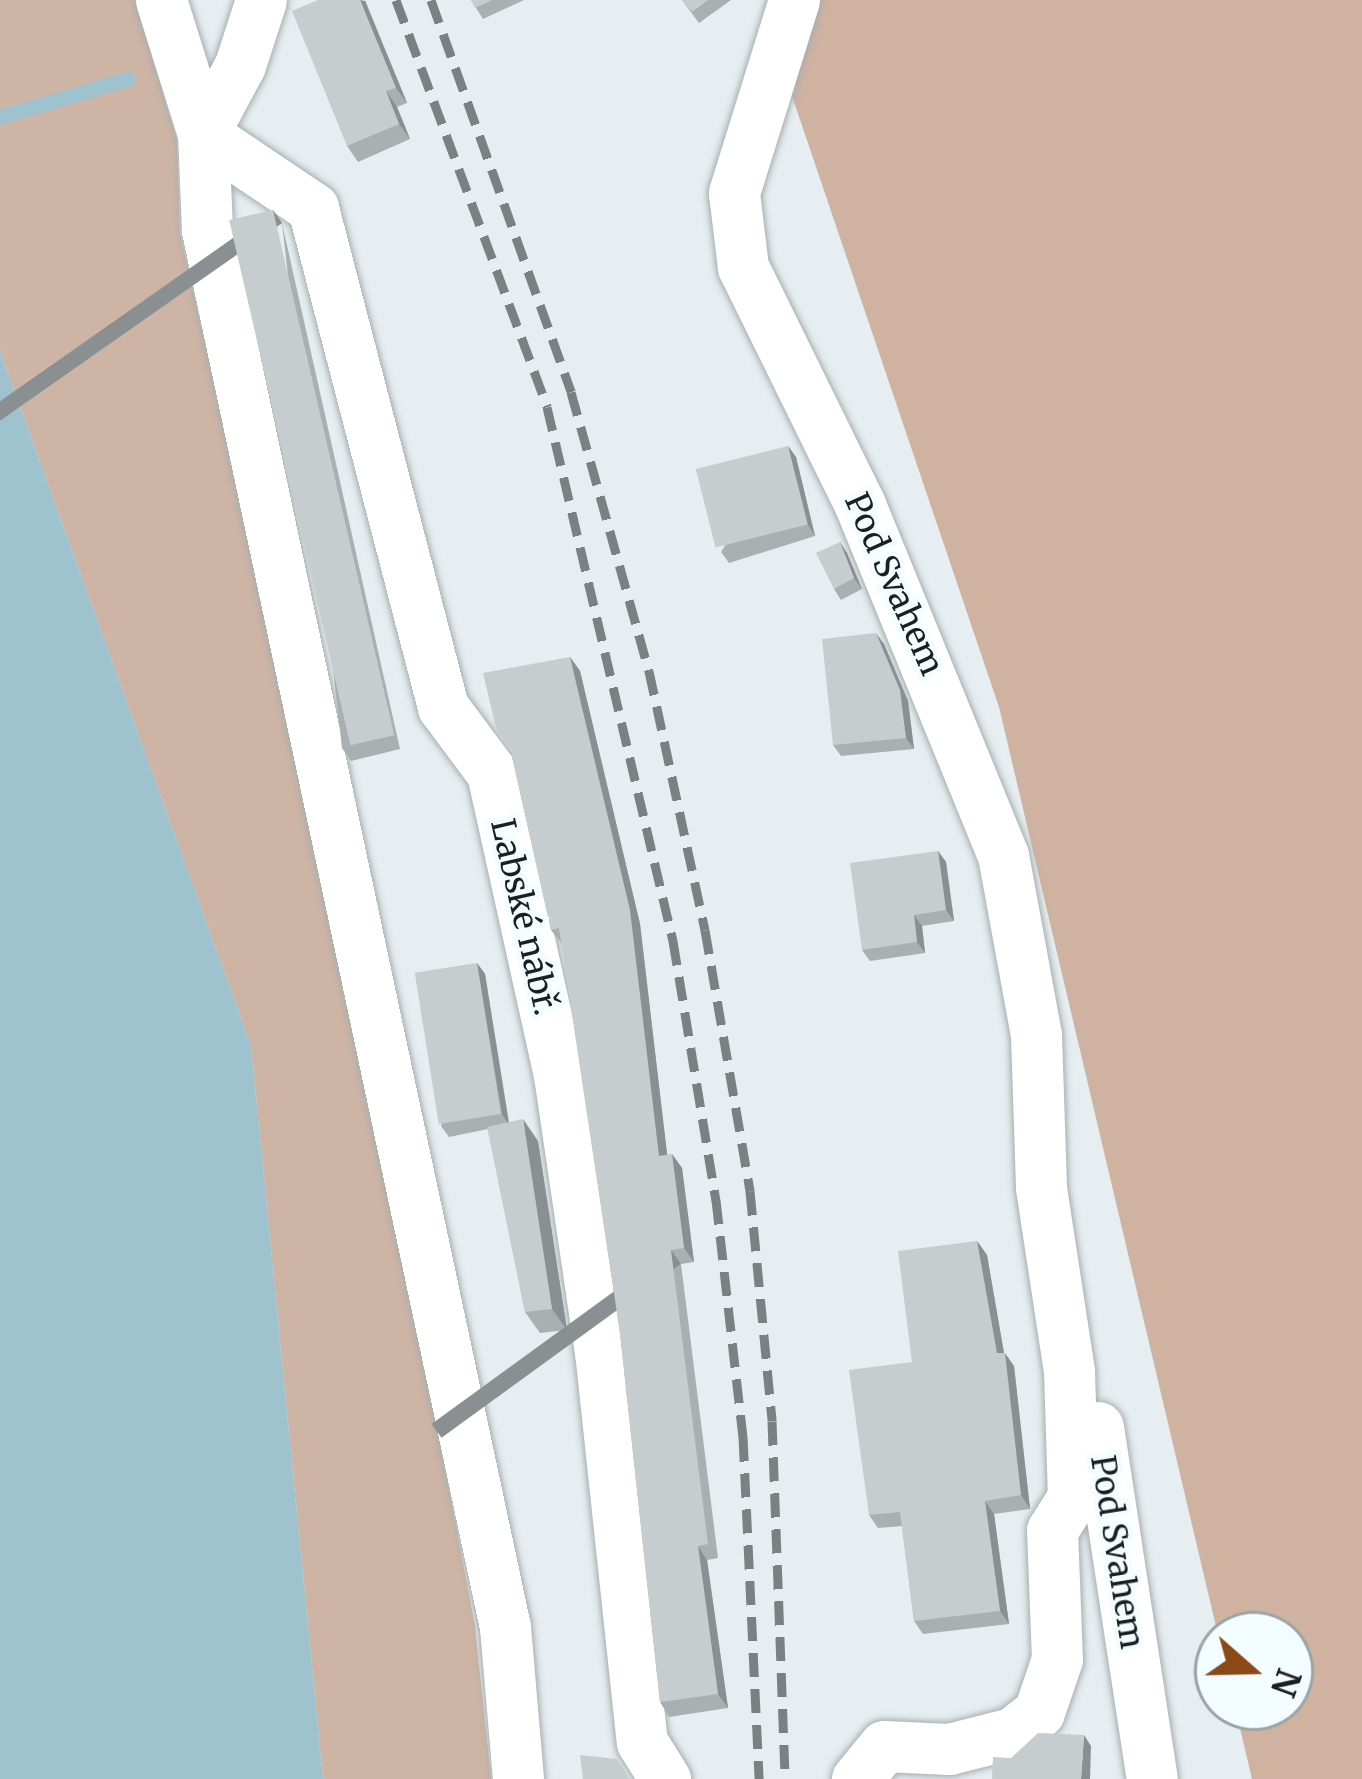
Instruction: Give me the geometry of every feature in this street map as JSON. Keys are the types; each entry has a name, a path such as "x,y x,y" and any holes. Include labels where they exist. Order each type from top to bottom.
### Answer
{"street":[{"path":"161,0 203,134 207,230 505,1627 518,1779"},
{"path":"203,134 240,65 261,0"},
{"name":"Pod Svahem","path":"794,0 734,193 743,267 860,505 1003,856 1036,1035 1041,1188 1069,1371 1073,1497 1052,1530 1057,1659 1040,1712 1012,1732 949,1749 884,1746 857,1779"},
{"name":"Labské nábř.","path":"203,134 313,208 443,707 492,773 559,1075 600,1351 642,1742 664,1779"},
{"name":"Pod Svahem","path":"1041,1188 1084,1335 1152,1779"}],"shaded area":[{"path":"0,0 135,0 177,140 180,234 349,963 475,1626 491,1779 323,1779 251,1046 0,351"},
{"path":"806,0 1362,0 1362,1779 1252,1779 1241,1731 1314,1731 1314,1611 1212,1611 999,707 772,37"}],"water":[{"path":"0,351 251,1046 323,1779 0,1779"}],"building":[{"path":"318,0 360,0 396,88 386,91 399,124 347,146 292,11"},
{"path":"682,0 708,0 692,12"},
{"path":"273,210 394,735 350,745 229,220"},
{"path":"788,446 808,525 715,548 696,469"},
{"path":"840,542 854,578 834,589 816,553"},
{"path":"876,633 900,690 906,738 833,745 822,639"},
{"path":"570,657 630,910 659,1156 672,1154 684,1248 671,1250 708,1544 698,1546 718,1694 660,1702 620,1333 559,928 551,930 511,752 496,728 483,673"},
{"path":"938,851 946,910 914,915 917,942 862,950 850,863"},
{"path":"477,963 501,1114 439,1124 415,973"},
{"path":"523,1119 552,1309 525,1312 487,1127"},
{"path":"977,1241 997,1353 1005,1353 1021,1495 985,1501 1000,1611 914,1621 900,1512 869,1515 849,1370 912,1362 898,1251"},
{"path":"1038,1733 1084,1735 1081,1779 992,1779 993,1757 1011,1758"},
{"path":"580,1755 617,1759 630,1779 583,1779"}],"waterway":[{"path":"0,117 127,79"}],"railway":[{"path":"396,0 547,407 673,941 716,1200 743,1437 759,1779"},
{"path":"431,0 571,392 649,671 705,930 750,1191 772,1421 785,1779"}]}
